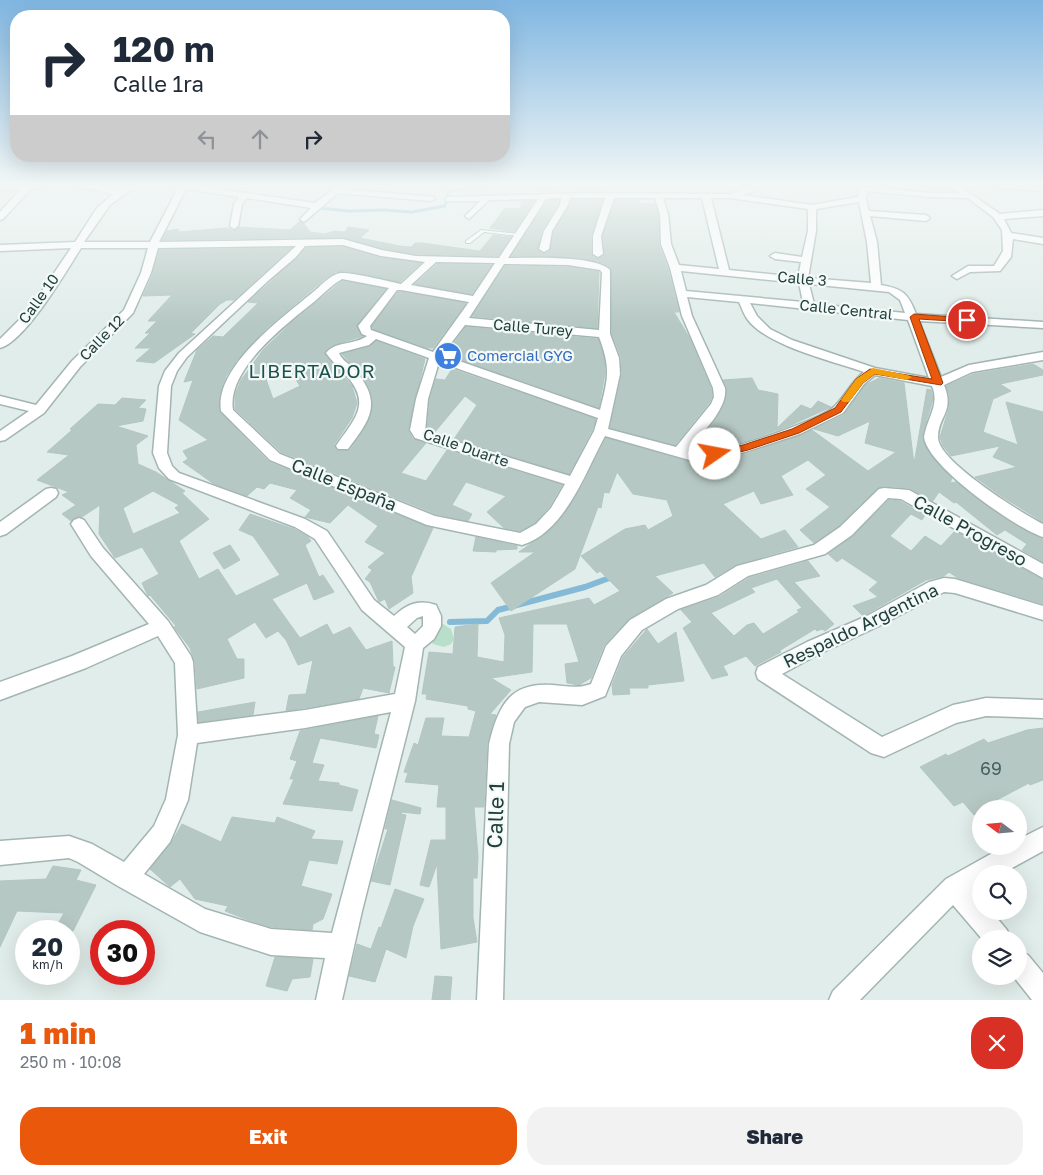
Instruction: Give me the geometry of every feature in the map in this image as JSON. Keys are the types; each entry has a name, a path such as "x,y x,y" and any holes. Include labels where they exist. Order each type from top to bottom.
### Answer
{"street":[{"name":"Calle 10","path":"0,345 30,316 85,232"},
{"name":"Calle 12","path":"0,437 39,410 76,364 129,311 146,273 154,244 161,232"},
{"path":"544,249 548,232"},
{"path":"598,232 598,254"},
{"path":"665,232 666,244 675,268 687,316 719,388 720,397 718,405 679,453"},
{"path":"715,232 725,272"},
{"path":"809,306 802,279 812,232"},
{"path":"870,232 876,286"},
{"path":"957,276 968,269 993,270 999,268 1009,251 1006,232"},
{"name":"Calle Duarte","path":"519,234 462,321 434,357 422,399 417,430 420,436 574,482"},
{"path":"1008,235 1043,240"},
{"path":"302,242 300,248 293,255 265,278 182,355 171,371 165,386 160,453 166,468 174,476 300,523 321,535 368,605 415,644"},
{"path":"0,248 78,245 249,245 343,242 381,253 433,260 568,262 602,268 607,272 604,334"},
{"path":"775,256 805,260"},
{"path":"404,286 433,260"},
{"name":"Calle 3","path":"675,268 876,286 892,290 906,298 942,396 940,410 930,436 931,442 939,456 998,504 1043,532"},
{"name":"Calle España","path":"404,286 341,276 270,335 246,358 229,390 226,407 227,411 275,457 432,521 522,539 542,528 557,512 603,423 614,374 612,358 604,334"},
{"path":"476,300 404,286 394,288 364,326 366,332 603,423 619,436 700,458 745,448 795,431 838,410 860,381 873,371"},
{"name":"Calle Central","path":"680,293 914,317 1043,325"},
{"path":"743,299 752,318 766,331 788,342 873,371 938,383 969,369 1043,356"},
{"name":"Calle Turey","path":"462,321 604,334"},
{"path":"343,446 359,424 366,408 366,396 352,374 332,353 335,350 366,343 374,335"},
{"path":"0,400 39,410"},
{"path":"0,530 51,493"},
{"name":"Calle Progreso","path":"582,696 598,690 614,652 636,625 672,604 712,590 743,571 819,550 846,531 884,493 904,494 1043,572"},
{"path":"79,524 97,552 162,626 184,662 188,735 176,800 162,834 126,878"},
{"name":"Respaldo Argentina","path":"1043,613 955,586 944,585 935,587 873,621 812,648 765,672 878,746 884,747 953,714 986,707 1043,709"},
{"path":"329,1000 340,946 405,701 415,644 431,630 433,622 430,610 416,609 406,615 395,626"},
{"path":"0,691 79,662 162,626"},
{"name":"Calle 1","path":"490,1000 499,744 505,718 518,701 538,693 582,696"},
{"path":"188,735 305,719 405,701"},
{"path":"842,1000 954,887 1043,838"},
{"path":"0,853 69,846 84,852 200,920 271,942 340,946"},
{"path":"954,887 990,930"},
{"path":"1027,973 1043,992"}],"lane":[{"path":"468,242 482,232"},
{"path":"491,232 519,234"}],"green space":[{"path":"443,624 451,629 454,639 451,644 444,647 433,644 431,640 436,628"}],"building":[{"path":"167,232 310,232 325,234 332,232 367,232 360,238 400,246 411,247 415,243 422,243 480,251 493,235 511,237 498,256 416,254 382,248 343,237 162,240"},
{"path":"527,232 542,232 537,250 543,254 550,251 554,232 592,232 591,254 597,259 605,254 603,236 604,232 659,232 659,245 668,269 679,312 674,312 689,337 711,388 712,397 675,445 610,428 622,374 621,357 612,334 611,268 603,263 578,258 511,256"},
{"path":"343,247 381,258 421,263 400,282 345,271 335,272 327,277 267,328 237,360 226,376 220,394 219,411 269,462 433,528 411,577 413,593 389,609 385,599 379,602 370,582 365,579 372,570 368,567 385,553 365,542 378,526 348,505 330,523 305,517 311,510 290,498 297,490 270,483 264,489 257,487 247,496 214,484 183,462 188,459 183,451 208,440 179,420 193,380 184,382 197,350 213,336 223,337 258,303 248,302 306,248"},
{"path":"291,248 234,300 227,300 220,304 191,333 195,334 154,363 136,361 151,348 135,348 150,333 145,333 157,321 148,321 172,295 143,296 153,274 159,250"},
{"path":"437,264 492,265 472,294 415,284"},
{"path":"505,266 568,267 599,272 597,328 472,316"},
{"path":"342,281 386,289 357,325 363,336 334,345 324,353 352,386 357,403 352,418 334,445 336,450 350,450 364,430 372,410 370,391 365,380 342,354 369,347 376,341 425,359 408,430 413,439 426,443 401,473 426,481 447,450 562,485 549,507 535,523 520,531 504,528 487,512 506,496 466,482 452,505 472,514 468,521 436,514 281,452 235,409 235,395 241,380 263,350 291,323","holes":["286,364 300,386 273,399 262,368"]},
{"path":"398,292 466,303 433,348 428,348 373,329 372,326"},
{"path":"466,327 598,339 604,358 605,373 599,408 459,359 462,354 448,351"},
{"path":"1033,364 1043,370 1043,375 1000,384 1011,391 993,399 983,432 1018,445 1006,402 1043,412 1043,522 975,477 1017,467 993,457 1000,446 951,456 943,446 940,437 949,408 949,394 946,386 973,374"},
{"path":"452,369 596,419 569,474 454,439 477,405 465,396 434,433 427,431 430,399 436,379 445,380"},
{"path":"752,378 758,390 778,394 777,428 801,405 811,409 818,401 831,407 789,426 747,441 711,450 700,451 691,449 714,422 724,405 727,388 723,380"},
{"path":"879,378 904,383 914,464 927,389 931,390 933,399 922,437 927,450 952,478 950,483 956,482 1012,523 1043,539 1043,562 1022,550 1027,544 1005,530 997,535 956,502 954,503 939,492 933,501 909,488 884,486 878,488 839,526 814,543 800,530 830,507 806,489 826,475 808,460 781,476 793,495 761,504 754,491 723,504 761,539 785,530 798,547 737,564 715,577 704,563 655,576 673,593 629,619 604,645 591,678 579,685 567,683 565,664 579,662 567,624 533,624 532,672 491,678 511,690 490,714 496,715 487,744 484,807 474,807 478,857 477,878 473,878 473,918 477,942 441,949 437,864 429,887 420,885 431,840 446,840 446,807 437,807 439,785 405,782 408,773 404,772 414,743 418,745 426,718 444,718 441,736 469,737 476,711 468,709 468,706 426,699 427,694 422,694 429,652 453,654 455,627 478,624 477,657 504,662 505,635 499,618 589,598 594,605 620,591 600,571 597,573 581,556 625,529 645,525 648,530 673,516 667,500 633,494 617,472 609,493 604,492 601,508 598,507 575,569 511,611 491,583 535,552 519,552 551,529 563,516 583,484 606,438 700,465 746,454 812,430 868,471 896,452 865,443 870,421 838,436 814,429 844,415 865,385"},
{"path":"122,398 146,400 138,408 146,409 143,421 116,426 148,436 136,445 138,464 156,472 185,491 182,493 209,519 179,541 199,579 218,569 236,596 280,575 253,536 239,530 250,514 294,529 308,537 311,541 305,545 319,577 323,575 334,592 314,600 307,583 272,599 300,638 327,624 333,635 350,627 366,650 392,641 393,667 395,667 389,693 363,688 359,699 286,711 289,695 306,694 313,660 298,665 286,640 278,631 266,638 255,622 227,639 237,659 244,659 244,678 197,689 195,662 190,648 174,627 176,626 150,595 148,596 142,583 159,574 142,547 115,558 99,534 100,505 82,517 78,516 71,521 62,514 76,505 62,495 69,492 37,480 69,455 47,452 72,430 70,429 98,404 115,405","holes":["153,491 179,505 175,508 180,513 133,534 123,508"]},
{"path":"889,500 900,501 925,515 922,520 911,514 890,536 911,551 925,536 941,546 955,531 1043,580 1043,604 958,578 949,572 944,576 926,580 863,616 853,606 878,597 869,590 878,582 842,558 837,562 828,554 853,536"},
{"path":"476,537 517,546 517,549 496,550 496,552 473,551"},
{"path":"230,545 240,560 224,569 213,553"},
{"path":"808,561 820,576 794,582 834,624 825,631 822,629 817,631 815,629 779,651 781,652 755,666 746,656 723,666 728,675 712,679 683,628 692,622 681,610 719,597 749,578","holes":["777,579 802,608 797,610 799,612 763,634 754,623 747,625 734,636 711,613 755,592 751,588"]},
{"path":"647,629 658,644 676,632 684,681 648,685 648,688 629,688 630,694 613,695 612,685 623,657"},
{"path":"255,702 253,715 199,722 198,712"},
{"path":"378,716 374,734 379,735 376,748 320,738 312,763 324,765 318,781 339,783 339,785 358,790 352,811 283,804 294,779 290,779 297,761 290,759 300,731"},
{"path":"1043,728 1043,780 1030,785 1029,783 997,800 972,800 972,813 963,802 954,806 920,767 984,739 988,743 1027,730"},
{"path":"392,800 421,808 420,814 402,812 401,814 406,815 390,885 371,881 388,829 385,829"},
{"path":"232,817 275,823 277,817 315,831 311,839 343,841 337,864 309,860 301,886 332,894 323,919 313,924 312,930 271,927 248,920 225,911 228,906 195,899 180,879 170,887 150,869 171,843 182,824 221,842"},
{"path":"53,866 81,870 76,880 96,885 78,920 60,920 64,913 17,911 0,947 0,881 46,879"},
{"path":"395,889 424,899 413,926 406,958 386,949 375,982 349,976 357,944 371,949"},
{"path":"275,957 313,959 310,977 292,979 287,991 266,986"},
{"path":"435,976 452,977 450,1000 432,1000"}],"waterway":[{"path":"450,622 487,621 498,610 585,587 612,577"}],"slow traffic":[{"path":"846,400 860,381 873,371 907,377"}],"place":[{"name":"Comercial GYG","path":"448,356"}],"district":[{"name":"LIBERTADOR","path":"312,371"}],"route":[{"path":"715,454 745,448 795,431 838,410 860,381 873,371 938,383 914,317 967,320"}]}
